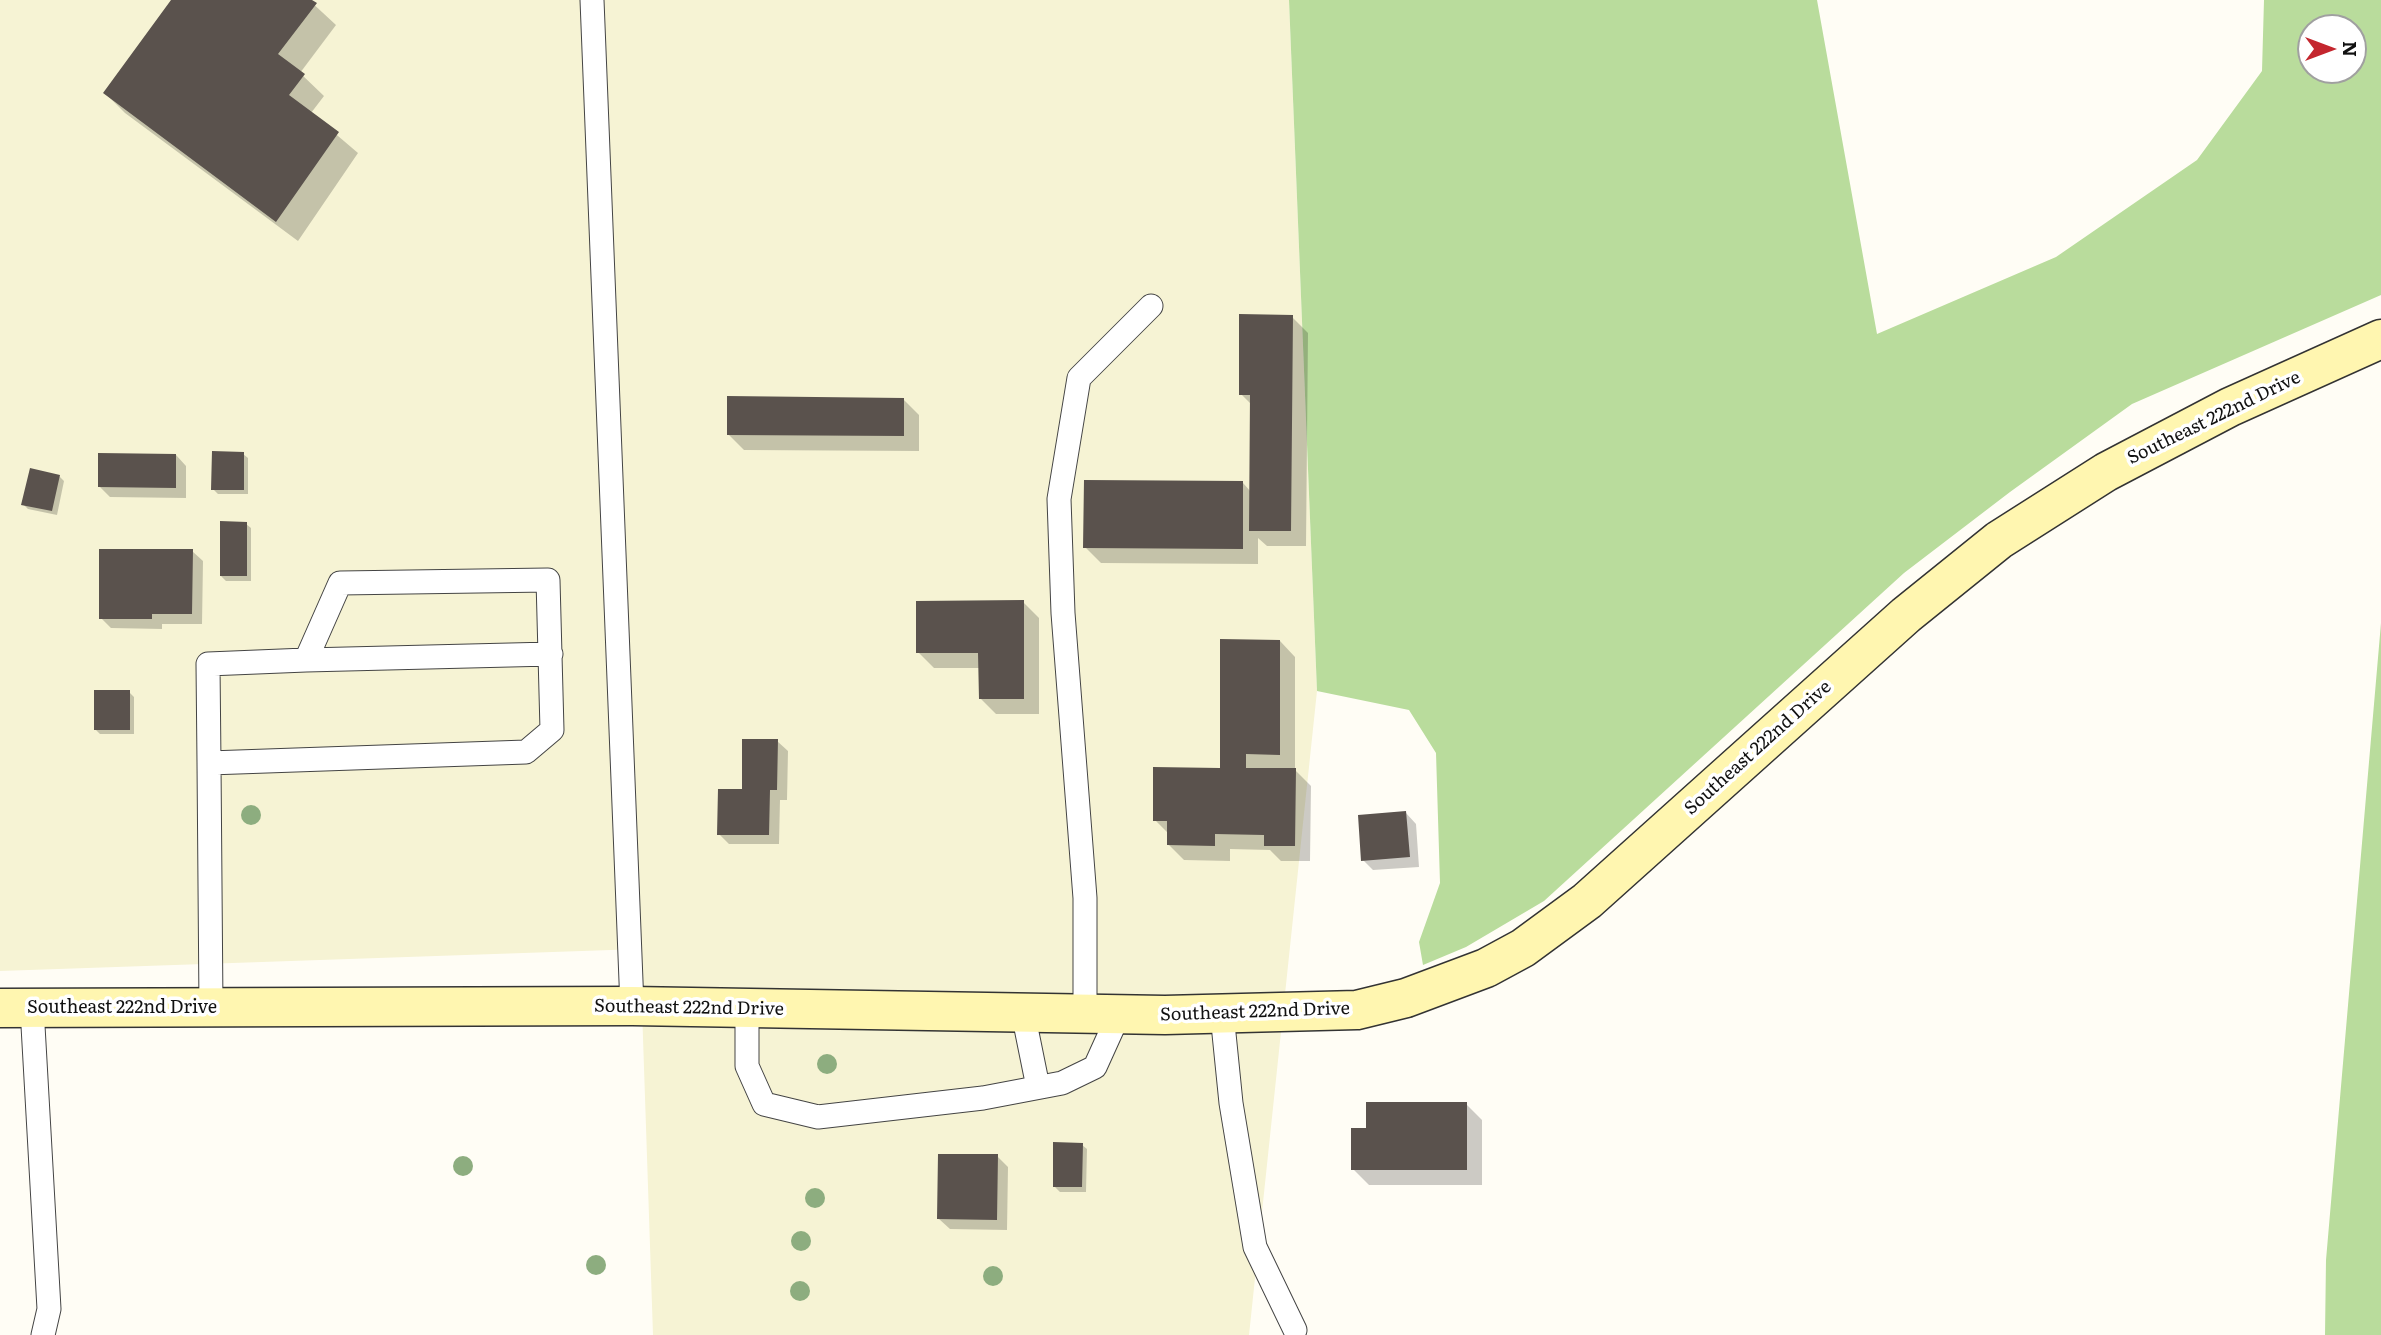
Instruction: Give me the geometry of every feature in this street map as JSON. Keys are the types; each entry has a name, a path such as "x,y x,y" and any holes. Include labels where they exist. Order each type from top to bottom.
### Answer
{"main road":[{"name":"Southeast 222nd Drive","path":"16,1008 632,1006 1102,1014 1357,1010 1451,983 1522,948 1587,901 1906,615 1999,540 2106,472 2230,407 2381,339"}],"lane":[{"path":"592,0 632,1006"},
{"path":"747,1008 747,1066 764,1104 818,1117 983,1098 1062,1083 1095,1067 1102,1014 1085,898 1063,613 1059,499 1079,378 1151,306"},
{"path":"209,763 526,752 552,730 548,580 340,583 306,660"},
{"path":"211,1007 208,664 551,654"},
{"path":"16,1008 49,1309 43,1335"},
{"path":"1023,1013 1038,1087"},
{"path":"1222,1014 1231,1103 1255,1247 1294,1330"}],"shaded area":[{"path":"0,0 1289,0 1317,691 1249,1335 653,1335 640,949 0,971"}],"green space":[{"path":"1289,0 1817,0 1877,334 2056,257 2197,160 2262,71 2264,0 2381,0 2381,295 2132,404 1904,573 1544,901 1466,947 1423,965 1419,942 1440,883 1436,753 1409,710 1317,691"},
{"path":"2381,623 2381,1335 2325,1335 2326,1260"}],"building":[{"path":"171,0 312,0 317,3 278,54 305,74 289,95 339,132 276,222 103,93"},
{"path":"1239,314 1293,315 1291,531 1249,531 1250,395 1239,395"},
{"path":"727,396 904,398 904,436 727,435"},
{"path":"212,451 244,452 244,490 211,490"},
{"path":"98,453 176,454 176,488 98,487"},
{"path":"30,468 60,475 52,511 21,505"},
{"path":"1084,480 1243,481 1243,549 1083,548"},
{"path":"220,521 247,522 247,576 220,576"},
{"path":"99,549 193,549 192,614 152,614 152,619 99,619"},
{"path":"1024,600 1024,699 979,699 978,653 916,653 916,601"},
{"path":"1220,639 1280,640 1280,755 1246,754 1246,768 1296,768 1295,846 1264,846 1264,835 1215,834 1215,846 1167,845 1167,821 1153,821 1153,767 1220,768"},
{"path":"94,690 130,690 130,730 94,730"},
{"path":"742,739 778,739 777,790 770,790 769,835 717,835 718,789 742,789"},
{"path":"1406,811 1410,857 1361,861 1358,815"},
{"path":"1366,1102 1467,1102 1467,1170 1351,1170 1351,1128 1366,1128"},
{"path":"1053,1142 1083,1143 1082,1187 1053,1187"},
{"path":"938,1154 998,1154 997,1220 937,1219"}]}
